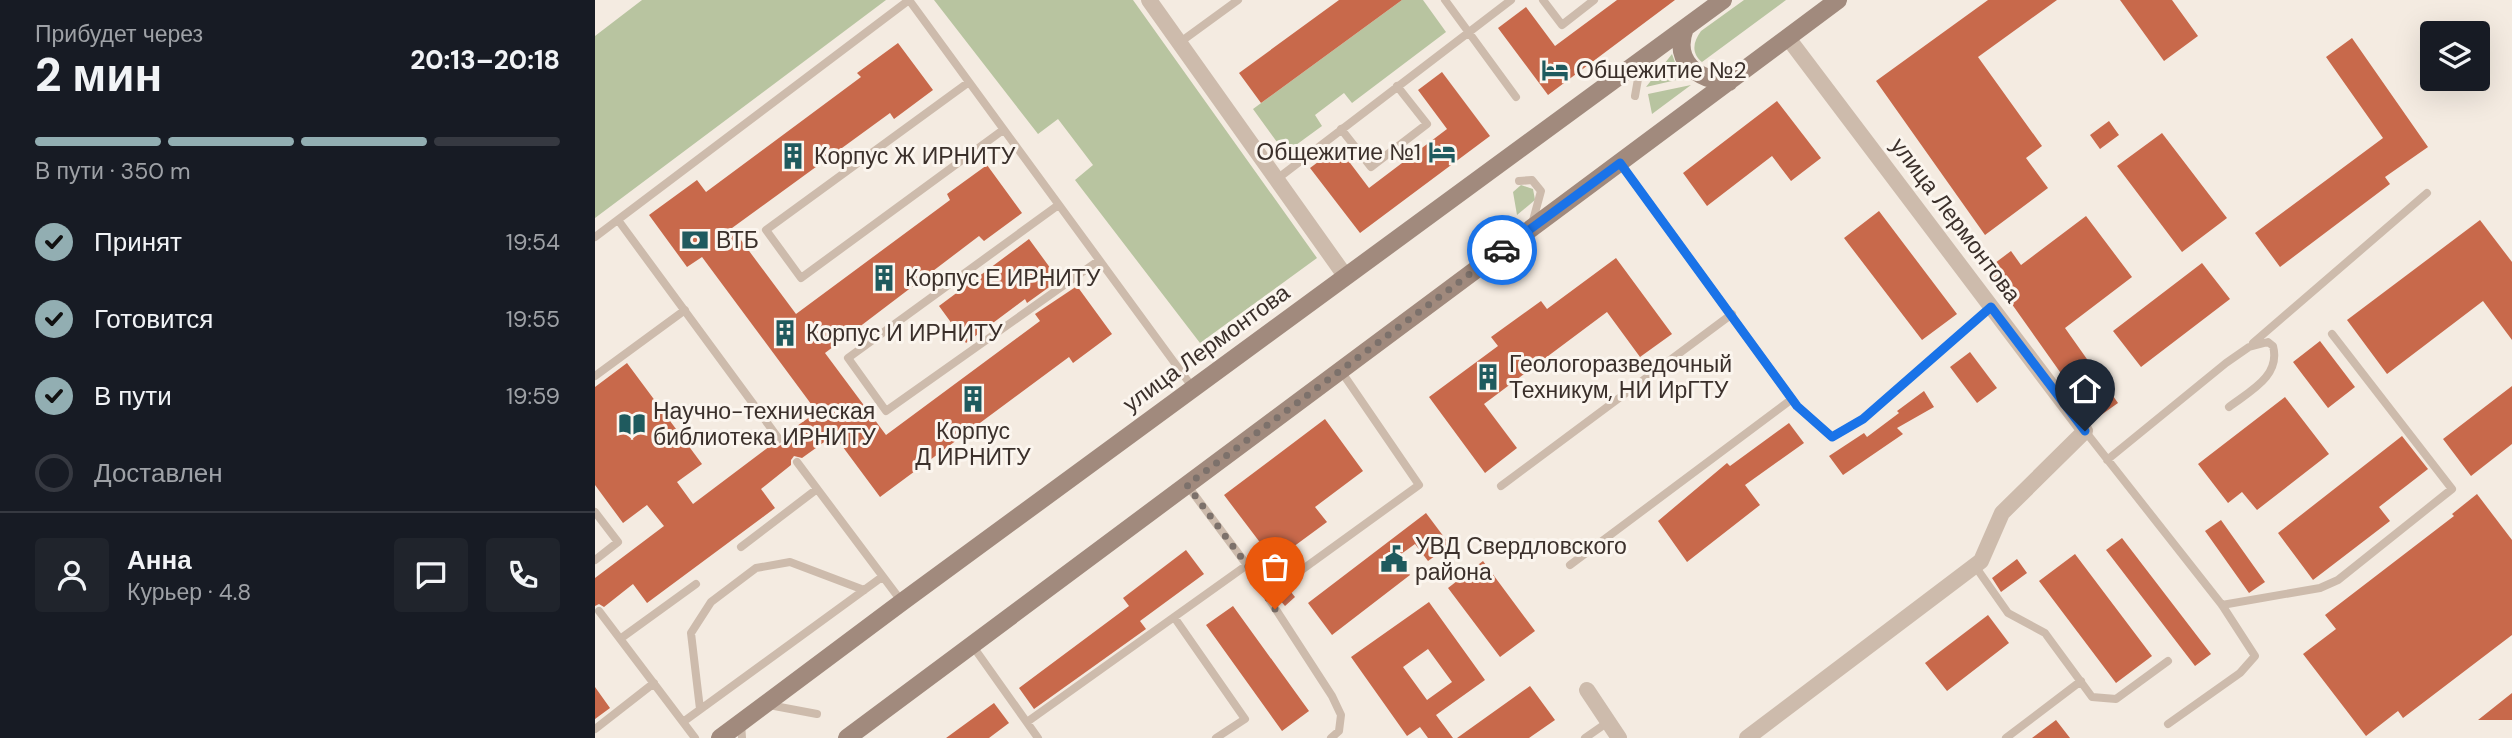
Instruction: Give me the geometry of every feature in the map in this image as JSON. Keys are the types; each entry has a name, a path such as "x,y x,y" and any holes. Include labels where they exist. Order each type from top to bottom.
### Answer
{"main road":[{"name":"улица Лермонтова","path":"720,738 742,730 765,704 902,602 1723,0"},
{"path":"847,738 1838,0"},
{"path":"1685,28 1681,37 1683,56 1692,68 1702,77 1729,82"}],"street":[{"path":"1149,0 1346,277"},
{"name":"улица Лермонтова","path":"1788,38 2085,431"},
{"path":"1747,738 1981,561 2002,513 2085,431"},
{"path":"1587,690 1619,738"}],"lane":[{"path":"595,237 909,0 1193,388"},
{"path":"1179,43 1238,0"},
{"path":"1445,0 1516,97"},
{"path":"1277,179 1511,0"},
{"path":"1543,0 1562,25 1594,0"},
{"path":"1635,96 1642,59"},
{"path":"969,82 766,230 801,278 1003,130"},
{"path":"1341,129 1371,167 1427,124 1397,86"},
{"path":"1620,163 1797,406 1832,437 1863,419 1991,307"},
{"path":"1519,181 1532,180 1538,184 1541,191 1530,230"},
{"path":"2107,460 2249,347 2427,193"},
{"path":"1058,206 848,358 886,411 1098,261"},
{"path":"618,220 779,439"},
{"path":"595,376 685,310"},
{"path":"1501,486 1732,314"},
{"path":"2222,605 2320,588 2338,580 2452,489 2332,334"},
{"path":"2229,407 2269,375 2273,367 2273,346 2268,342 2249,347"},
{"path":"1303,569 1419,485 1341,371"},
{"path":"1570,565 1792,399"},
{"path":"2085,431 2222,605 2255,656 2240,673 2168,724"},
{"path":"797,462 902,602"},
{"path":"1187,485 1247,565 1332,696 1341,715 1339,731 1331,738"},
{"path":"741,547 817,489"},
{"path":"595,512 618,542 595,560"},
{"path":"700,709 691,633 711,602 756,568 790,562 865,590"},
{"path":"1027,722 1247,565"},
{"path":"1975,566 2008,613 2045,634 2092,697 2116,699 2168,661"},
{"path":"683,722 883,577"},
{"path":"620,639 696,584"},
{"path":"599,611 695,738"},
{"path":"1174,617 1245,719 1216,738"},
{"path":"972,645 1038,738"},
{"path":"2006,738 2081,681"},
{"path":"595,729 654,683"},
{"path":"765,704 817,714"},
{"path":"1585,738 1608,722"}],"green space":[{"path":"642,0 886,0 595,218 595,36"},
{"path":"934,0 1133,0 1317,258 1200,343 1075,180 1093,165 1058,119 1038,134"},
{"path":"1402,0 1423,0 1446,32 1352,103 1344,93 1315,115 1322,126 1285,153 1253,109"},
{"path":"1744,0 1786,0 1702,62 1694,47 1701,31"},
{"path":"1672,54 1677,68 1685,78 1646,87"},
{"path":"1691,85 1652,114 1648,94"},
{"path":"1521,185 1533,189 1535,200 1517,215 1513,192"}],"building":[{"path":"1339,0 1402,0 1261,103 1239,73"},
{"name":"Общежитие №2","path":"1617,0 1675,0 1548,95 1498,28 1526,7 1555,46"},
{"path":"1988,0 2057,0 1978,57 2042,146 2026,158 2048,188 1985,235 1876,81"},
{"path":"2120,0 2172,0 2198,36 2164,61"},
{"path":"2352,38 2428,147 2385,177 2390,184 2280,267 2255,233 2383,138 2326,57"},
{"path":"898,43 933,90 894,119 890,113 732,228 796,314 950,200 947,194 987,165 1022,213 984,241 979,236 825,353 886,435 1040,321 1035,314 1077,286 1112,334 1073,363 1069,357 880,497 834,435 802,458 794,456 791,465 761,489 775,508 647,603 633,584 604,607 599,604 595,606 595,578 664,526 647,505 623,523 595,485 595,387 627,363 702,464 677,482 693,504 774,443 779,446 783,444 784,435 817,412 702,257 687,267 649,215 697,180 706,192 861,77 857,73"},
{"name":"Общежитие №1","path":"1442,72 1490,136 1360,233 1310,168 1338,147 1369,188 1447,129 1418,90"},
{"path":"1777,101 1821,158 1791,181 1772,156 1707,206 1683,173"},
{"path":"2109,121 2119,135 2100,149 2090,135"},
{"path":"2162,133 2227,218 2182,252 2117,166"},
{"path":"1879,211 1957,314 1922,340 1844,238"},
{"path":"2086,216 2132,277 2065,328 2118,403 2094,420 1987,269 2011,251 2021,265"},
{"path":"2480,220 2512,262 2512,340 2483,301 2387,374 2347,320"},
{"path":"1029,239 1059,280 1027,303 1025,299 966,343 939,306"},
{"name":"Геологоразведочный Техникум, НИ ИрГТУ","path":"1616,258 1672,334 1640,357 1607,312 1484,404 1517,448 1485,473 1429,397 1498,346 1491,337 1541,301 1547,309"},
{"path":"2202,263 2230,299 2141,367 2113,331"},
{"path":"2320,341 2355,387 2328,408 2293,362"},
{"path":"1970,352 1997,388 1977,403 1950,367"},
{"path":"2512,386 2512,444 2471,476 2443,439"},
{"path":"1924,391 1934,407 1897,428 1903,434 1843,475 1829,456 1864,433 1867,437"},
{"path":"2285,397 2329,454 2257,510 2242,492 2228,503 2198,464"},
{"path":"1325,419 1363,471 1315,507 1327,522 1274,561 1224,495"},
{"path":"1789,423 1804,443 1745,485 1760,505 1687,562 1658,521 1727,463 1730,466"},
{"path":"2402,436 2428,469 2379,507 2390,521 2313,580 2278,533"},
{"path":"2477,494 2512,540 2512,635 2403,718 2398,711 2366,736 2303,654 2336,629 2325,615 2454,516 2452,514"},
{"path":"1426,513 1450,545 1428,561 1415,544 1397,557 1410,575 1332,635 1308,603"},
{"path":"2221,520 2265,582 2249,593 2205,531"},
{"path":"2122,538 2211,654 2195,666 2106,550"},
{"path":"1186,550 1204,574 1140,621 1146,629 1034,709 1019,688 1129,606 1123,598"},
{"path":"2075,554 2152,656 2116,683 2039,581"},
{"path":"2017,559 2027,573 2001,592 1992,578"},
{"path":"1483,561 1535,631 1500,657 1448,588"},
{"path":"1283,582 1295,597 1285,606 1272,591"},
{"path":"1429,602 1485,680 1436,715 1453,738 1428,738 1420,727 1407,736 1351,657","holes":["1428,649 1452,682 1427,700 1403,667"]},
{"path":"1233,606 1309,711 1282,731 1206,625"},
{"path":"1988,615 2009,643 1947,691 1925,663"},
{"path":"1530,686 1555,720 1529,738 1457,738"},
{"path":"595,687 610,708 595,719"},
{"path":"2512,693 2512,720 2478,720"},
{"path":"994,703 1009,723 989,738 946,738"},
{"path":"2056,720 2070,738 2032,738"}],"way so far":[{"path":"1275,609 1247,565 1187,485 1502,250"}],"place":[{"name":"Общежитие №2","path":"1555,70"},
{"name":"Общежитие №1","path":"1442,152"},
{"name":"Корпус Ж ИРНИТУ","path":"793,156"},
{"name":"ВТБ","path":"695,240"},
{"name":"Корпус Е ИРНИТУ","path":"884,278"},
{"name":"Корпус И ИРНИТУ","path":"785,333"},
{"name":"Геологоразведочный Техникум, НИ ИрГТУ","path":"1488,377"},
{"name":"Корпус Д ИРНИТУ","path":"973,399"},
{"name":"Научно-техническая библиотека ИРНИТУ","path":"632,424"},
{"name":"УВД Свердловского района","path":"1394,559"}],"route":[{"path":"1502,250 1620,163 1797,406 1832,437 1863,419 1991,307 2085,431"}]}
